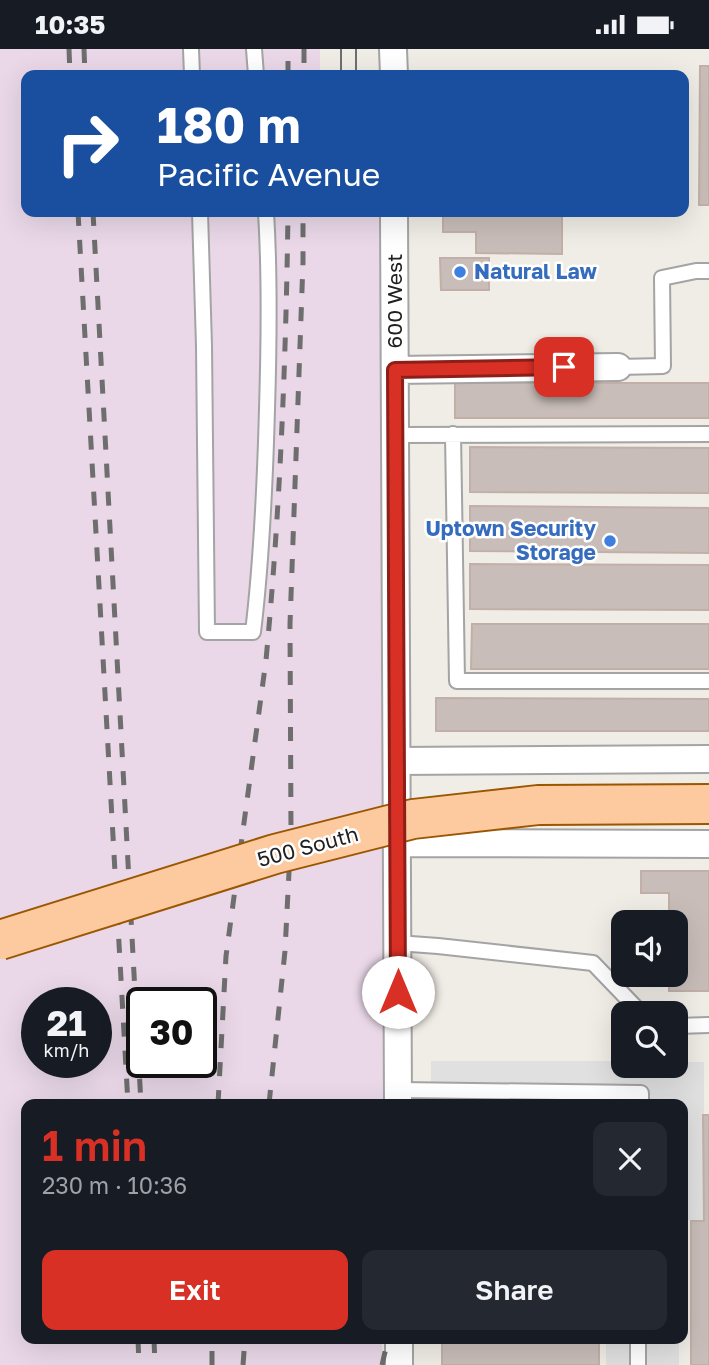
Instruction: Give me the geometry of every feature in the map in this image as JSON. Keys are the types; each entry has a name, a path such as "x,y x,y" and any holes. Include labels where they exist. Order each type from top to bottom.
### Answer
{"main road":[{"name":"500 South","path":"0,940 275,854 413,819 538,805 709,804"}],"street":[{"path":"393,49 394,70"},
{"name":"600 West","path":"394,217 398,1097"},
{"path":"395,370 618,367"},
{"path":"397,761 709,759"},
{"path":"397,843 709,844"},
{"path":"399,1344 399,1365"}],"lane":[{"path":"191,49 192,70"},
{"path":"254,49 256,70"},
{"path":"200,217 207,632 253,632 262,545 266,459 269,298 266,217"},
{"path":"618,367 663,366 662,278 709,271"},
{"path":"453,434 457,681 709,681"},
{"path":"395,435 709,434"},
{"path":"397,943 593,963 629,1001"},
{"path":"688,1025 709,1024"},
{"path":"398,1097 642,1093 641,1099"},
{"path":"638,1365 639,1344"}],"shaded area":[{"path":"0,49 320,49 320,70 21,70 21,217 382,217 386,1099 21,1099 21,1344 382,1344 382,1365 0,1365"},
{"path":"431,1061 611,1061 611,1078 688,1078 688,1062 704,1062 704,1221 688,1220 688,1099 431,1099"},
{"path":"606,1344 679,1344 679,1365 606,1365"}],"building":[{"path":"700,66 709,66 709,205 699,205"},
{"path":"443,217 562,217 562,254 476,253 476,232 443,232"},
{"path":"440,258 489,258 489,290 441,290"},
{"path":"455,383 709,383 709,418 455,418"},
{"path":"470,447 709,448 709,493 470,492"},
{"path":"470,506 709,508 709,553 470,551"},
{"path":"470,564 709,565 709,610 470,609"},
{"path":"472,624 709,624 709,669 471,669"},
{"path":"436,698 709,699 709,731 436,731"},
{"path":"641,871 709,871 709,991 669,991 669,987 688,987 688,910 669,910 669,893 641,893"},
{"path":"703,1115 709,1115 709,1365 691,1365 691,1221 704,1221"},
{"path":"442,1344 599,1344 599,1365 442,1365"}],"tram line":[{"path":"341,49 341,70"},
{"path":"356,49 356,70"}],"railway":[{"path":"69,49 70,70"},
{"path":"84,49 85,70"},
{"path":"288,49 288,70"},
{"path":"304,49 304,70"},
{"path":"78,217 128,1099"},
{"path":"93,217 141,1099"},
{"path":"218,1099 226,956 266,660 271,604 282,436 288,217"},
{"path":"270,1099 285,951 291,833 290,624 303,217"},
{"path":"138,1344 139,1365"},
{"path":"154,1344 155,1365"},
{"path":"212,1344 212,1365"},
{"path":"243,1365 245,1344"},
{"path":"382,1365 387,1344"}],"place":[{"name":"Natural Law","path":"460,272"},
{"name":"Uptown Security Storage","path":"610,541"}],"route":[{"path":"398,992 395,370 564,367"}]}
